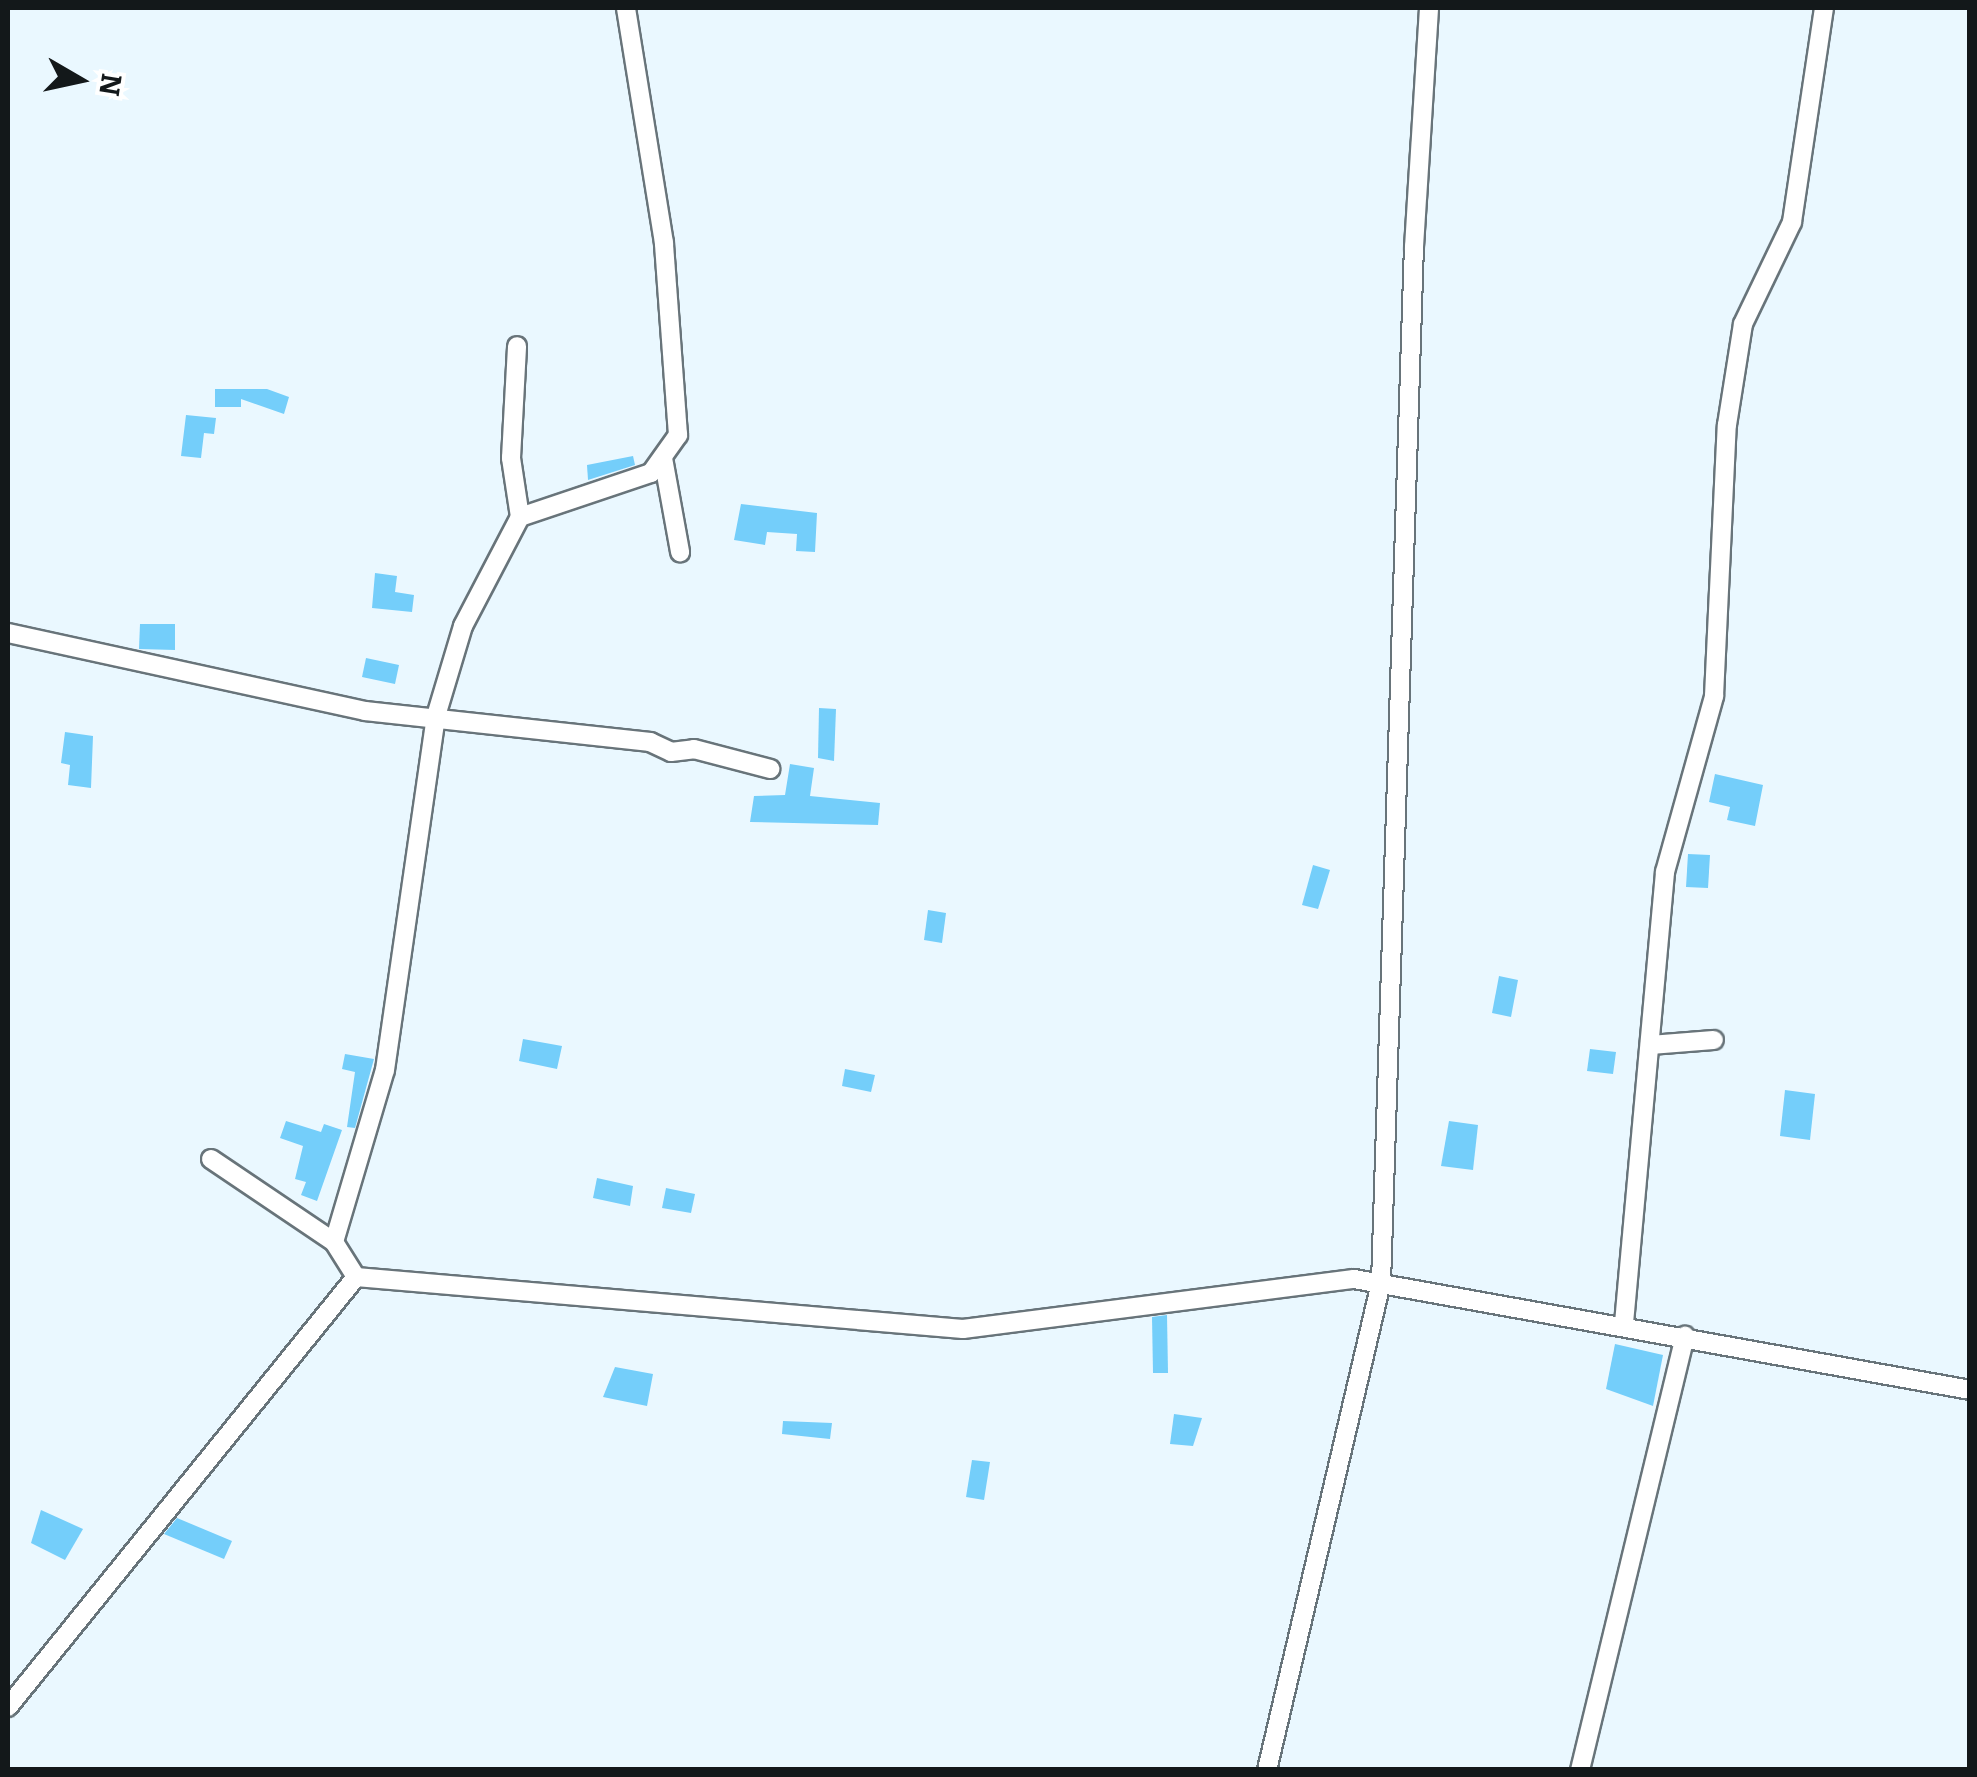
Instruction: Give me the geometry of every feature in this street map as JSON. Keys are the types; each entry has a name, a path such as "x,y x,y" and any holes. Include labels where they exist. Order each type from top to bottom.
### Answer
{"street":[{"path":"520,517 652,473 678,435 666,274 626,8"},
{"path":"1267,1770 1381,1283 1414,267 1428,8"},
{"path":"1624,1323 1666,872 1714,696 1727,425 1743,324 1792,222 1824,8"},
{"path":"334,1242 385,1070 436,716 463,626 520,517 511,458 517,346"},
{"path":"663,458 680,552"},
{"path":"8,633 365,711 650,742 671,752 694,749 770,769"},
{"path":"1650,1045 1714,1040"},
{"path":"211,1159 334,1242 356,1277"},
{"path":"356,1277 962,1330 1354,1280 1624,1323 1970,1390"},
{"path":"8,1707 356,1277"},
{"path":"1580,1770 1685,1336"}],"building":[{"path":"215,389 267,389 289,397 284,414 241,399 241,407 215,407"},
{"path":"186,415 216,418 214,434 204,433 201,458 181,456"},
{"path":"633,456 635,465 588,480 587,465"},
{"path":"741,504 817,513 815,552 796,551 797,534 767,532 765,545 734,540"},
{"path":"375,573 397,576 395,592 414,595 412,612 372,608"},
{"path":"140,624 175,624 175,650 139,649"},
{"path":"366,658 399,665 395,684 362,677"},
{"path":"819,708 836,709 834,761 818,758"},
{"path":"65,732 93,736 91,788 68,785 70,765 61,763"},
{"path":"790,764 814,768 810,796 880,803 878,825 750,822 754,796 785,795"},
{"path":"1715,774 1763,785 1755,826 1727,820 1730,807 1709,802"},
{"path":"1688,854 1710,855 1708,888 1686,887"},
{"path":"1313,865 1330,870 1318,909 1302,905"},
{"path":"928,910 946,913 942,943 924,940"},
{"path":"1499,976 1518,980 1511,1017 1492,1013"},
{"path":"523,1039 562,1046 557,1069 519,1061"},
{"path":"1590,1049 1616,1052 1613,1074 1587,1071"},
{"path":"345,1054 374,1059 355,1128 347,1127 355,1072 342,1069"},
{"path":"845,1069 875,1075 871,1092 842,1086"},
{"path":"1785,1090 1815,1094 1810,1140 1780,1136"},
{"path":"286,1121 321,1132 324,1124 342,1130 317,1201 301,1195 306,1182 295,1179 303,1146 280,1138"},
{"path":"1449,1121 1478,1125 1473,1170 1441,1166"},
{"path":"597,1178 633,1186 630,1206 593,1198"},
{"path":"666,1188 695,1194 691,1213 662,1208"},
{"path":"1167,1315 1168,1373 1153,1373 1152,1317"},
{"path":"1615,1344 1663,1355 1653,1406 1606,1389"},
{"path":"615,1367 653,1374 647,1406 603,1397"},
{"path":"1174,1414 1202,1418 1193,1446 1170,1444"},
{"path":"783,1421 832,1423 830,1439 782,1434"},
{"path":"972,1460 990,1462 984,1500 966,1497"},
{"path":"41,1510 83,1529 65,1560 31,1543"},
{"path":"177,1518 232,1541 224,1559 164,1534"}]}
